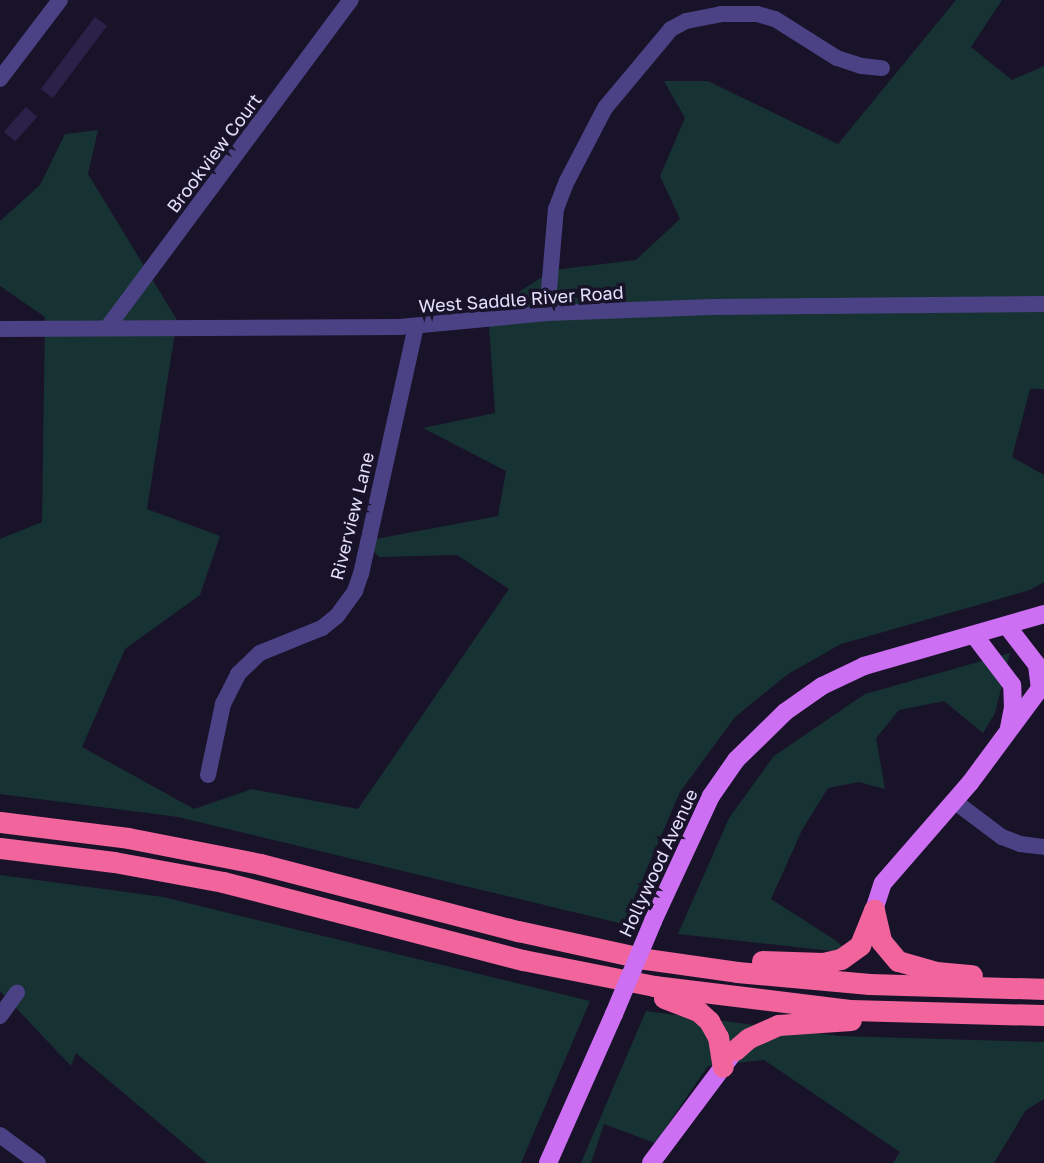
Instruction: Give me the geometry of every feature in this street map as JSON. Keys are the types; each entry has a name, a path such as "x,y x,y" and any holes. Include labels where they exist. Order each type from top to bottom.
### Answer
{"highway":[{"path":"0,822 128,838 260,864 539,936 692,966 869,985 1044,989"},
{"path":"0,848 114,862 223,882 523,960 610,978 763,1002 916,1014 1044,1015"},
{"path":"692,966 762,961 832,962 849,955 860,945 874,910"},
{"path":"874,910 884,947 905,964 948,974 1044,976"},
{"path":"610,978 704,1015 729,1059 757,1033 789,1023 916,1014"}],"main road":[{"name":"Hollywood Avenue","path":"548,1163 653,921 711,796 736,760 768,726 822,686 864,666 1044,614"},
{"path":"1007,626 1037,666 1043,688"},
{"path":"974,635 1012,685 1013,708 1009,731"},
{"path":"1012,685 1043,688"},
{"path":"874,910 883,883 954,801 1043,688"},
{"path":"651,1163 729,1059"}],"street":[{"path":"0,79 60,0"},
{"name":"Brookview Court","path":"107,328 351,0"},
{"path":"547,313 556,209 567,181 605,108 671,29 686,21 721,14 757,14 775,19 837,58 862,66 882,68"},
{"name":"West Saddle River Road","path":"0,329 416,326 547,313 725,307 1044,304"},
{"name":"Riverview Lane","path":"208,775 223,704 238,674 260,653 322,628 337,616 355,591 361,575 416,326"},
{"path":"954,801 1002,837 1020,844 1044,847"},
{"path":"0,1016 17,993"},
{"path":"0,1135 38,1163"}],"green space":[{"path":"956,0 1002,0 971,47 1012,80 1044,66 1044,389 1030,389 1012,457 1044,475 1044,582 1030,590 841,644 788,674 735,717 680,792 623,924 178,817 0,794 0,539 42,522 45,317 0,286 0,221 40,185 65,134 98,130 88,174 177,320 147,509 220,536 200,595 125,649 82,747 194,809 252,789 358,809 509,589 457,555 379,557 365,541 498,516 506,471 423,428 495,413 488,312 553,270 636,260 680,219 660,176 685,118 664,81 708,81 838,144"},
{"path":"1010,653 995,713 983,733 944,701 899,710 876,738 885,789 859,782 828,788 802,830 771,899 835,940 850,953 678,934 729,818 774,756 865,694"},
{"path":"0,875 163,897 590,1001 521,1163 207,1163 76,1053 71,1066 0,991"},
{"path":"646,1011 839,1036 1044,1042 1044,1099 1026,1110 994,1163 893,1163 900,1152 764,1060 708,1066 655,1143 604,1124 591,1163 581,1163"}],"building":[{"path":"95,17 107,26 53,98 41,89"},
{"path":"26,107 37,117 15,142 4,132"}]}
